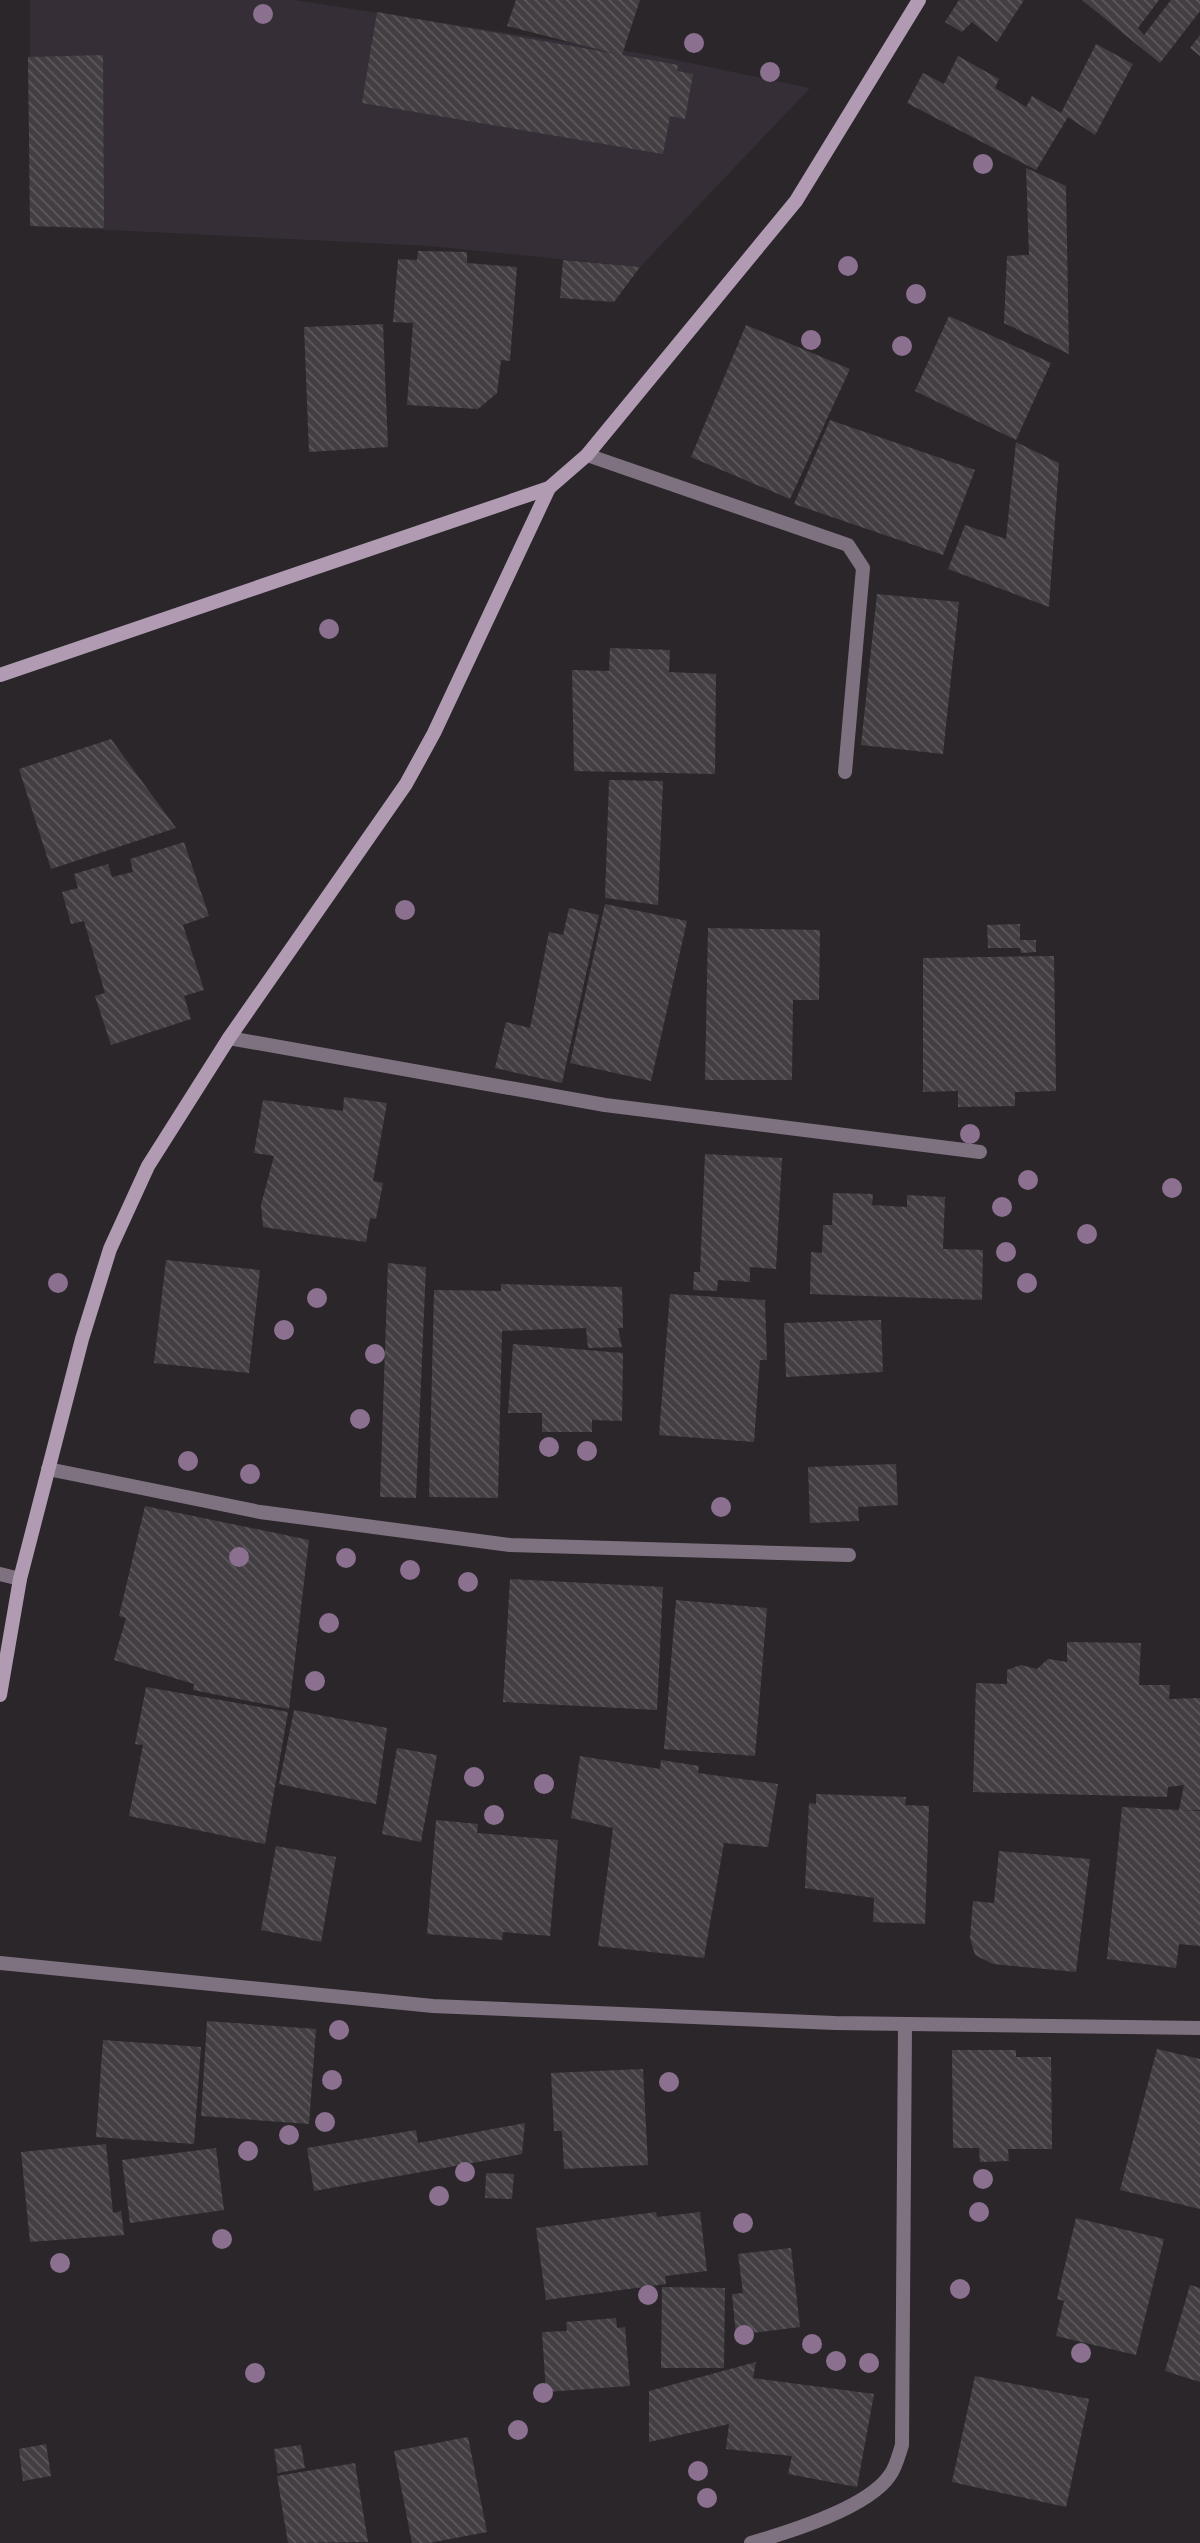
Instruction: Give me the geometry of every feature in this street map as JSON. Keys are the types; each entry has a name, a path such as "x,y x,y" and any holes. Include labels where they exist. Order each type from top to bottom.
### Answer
{"street":[{"path":"0,675 549,488 587,455 796,201 919,0"},
{"path":"587,455 848,545 863,568 845,772"},
{"path":"0,1695 20,1579 82,1339 110,1249 148,1166 229,1038 406,784 434,733 549,488"},
{"path":"229,1038 605,1105 980,1152"},
{"path":"48,1469 260,1512 510,1545 849,1555"},
{"path":"0,1574 20,1579"},
{"path":"0,1963 433,2006 905,2024 1200,2028"},
{"path":"751,2543 788,2532 865,2498 890,2475 902,2445 905,2024"}],"shaded area":[{"path":"30,0 294,0 657,56 810,88 640,267 430,246 30,226"}],"building":[{"path":"516,0 640,0 622,55 678,65 677,71 693,74 685,119 670,116 663,154 362,103 377,12 617,54 507,26"},
{"path":"959,0 1024,0 997,42 972,22 962,32 945,22"},
{"path":"1082,0 1159,0 1138,28 1144,35 1171,0 1200,0 1200,11 1160,63"},
{"path":"1200,35 1200,56 1190,48"},
{"path":"1096,44 1133,64 1095,135 1068,117 1036,170 907,103 923,73 944,84 958,56 999,79 995,88 1026,107 1032,96 1061,113"},
{"path":"103,55 104,228 30,226 28,57"},
{"path":"1026,168 1066,186 1069,354 1004,323 1007,256 1029,255"},
{"path":"418,251 467,252 467,263 517,267 510,361 501,360 497,393 478,409 407,405 413,323 393,322 398,259 417,260"},
{"path":"563,260 640,267 614,302 560,298"},
{"path":"949,316 1051,363 1016,440 915,391"},
{"path":"383,324 388,447 309,452 304,327"},
{"path":"746,325 850,369 790,499 691,457"},
{"path":"830,420 975,470 943,555 794,504"},
{"path":"1016,442 1059,463 1049,607 948,569 965,525 1006,539"},
{"path":"877,594 959,602 943,754 861,745"},
{"path":"610,648 670,650 669,672 716,674 715,774 574,771 572,670 609,671"},
{"path":"111,739 176,828 51,869 19,769"},
{"path":"609,780 663,781 658,905 605,898"},
{"path":"184,842 209,916 183,925 204,990 184,996 191,1019 111,1045 95,996 105,993 84,921 71,924 62,892 78,888 74,874 108,864 112,877 133,872 130,859"},
{"path":"605,904 687,921 651,1081 570,1063"},
{"path":"569,908 599,915 562,1083 495,1068 506,1022 530,1028 549,932 563,935"},
{"path":"1020,924 1020,940 1036,940 1036,952 1021,953 1020,948 988,948 987,925"},
{"path":"708,928 820,930 819,1000 793,1000 792,1080 705,1080"},
{"path":"1054,956 1056,1091 1015,1092 1015,1106 958,1107 958,1091 923,1092 923,958"},
{"path":"344,1097 387,1103 373,1181 383,1183 376,1219 370,1218 366,1242 263,1227 261,1205 274,1156 254,1153 263,1100 343,1111"},
{"path":"705,1154 782,1158 776,1269 750,1267 750,1282 718,1280 717,1291 693,1290 694,1272 700,1272"},
{"path":"833,1193 873,1194 872,1205 907,1207 907,1195 945,1197 943,1249 983,1250 982,1300 810,1294 811,1252 822,1253 823,1225 832,1225"},
{"path":"166,1260 260,1270 249,1373 154,1363"},
{"path":"388,1263 426,1267 416,1498 380,1497"},
{"path":"501,1284 622,1287 623,1328 618,1328 622,1347 588,1348 586,1328 502,1331 498,1498 429,1497 434,1290 501,1291"},
{"path":"670,1294 765,1300 767,1360 760,1360 754,1442 659,1435"},
{"path":"881,1320 883,1372 786,1377 784,1323"},
{"path":"513,1344 623,1353 622,1421 592,1420 592,1432 542,1432 542,1413 508,1413"},
{"path":"896,1464 898,1505 858,1507 859,1521 810,1523 808,1467"},
{"path":"145,1506 309,1540 289,1709 193,1690 194,1684 114,1660 126,1618 119,1616"},
{"path":"510,1579 663,1587 657,1710 503,1702"},
{"path":"676,1600 767,1608 755,1756 664,1749"},
{"path":"1067,1642 1141,1643 1139,1685 1170,1685 1169,1699 1200,1698 1200,1810 1183,1810 1200,1811 1200,1946 1179,1944 1176,1968 1107,1959 1122,1807 1179,1810 1184,1785 1168,1787 1167,1797 973,1792 976,1683 1007,1684 1007,1670 1021,1665 1037,1669 1048,1659 1067,1662"},
{"path":"146,1687 288,1712 265,1844 129,1816 143,1745 135,1744"},
{"path":"294,1710 387,1728 376,1804 279,1784"},
{"path":"397,1748 437,1755 421,1842 382,1834"},
{"path":"580,1756 660,1769 661,1760 699,1766 698,1773 778,1784 768,1847 724,1843 704,1958 598,1946 613,1828 571,1818"},
{"path":"816,1794 906,1797 905,1805 929,1806 925,1924 873,1922 874,1898 805,1888 809,1803 816,1804"},
{"path":"436,1820 478,1824 477,1833 558,1840 550,1936 503,1932 502,1940 427,1934"},
{"path":"276,1846 336,1857 321,1942 261,1930"},
{"path":"999,1851 1090,1859 1076,1972 993,1964 975,1955 970,1938 973,1901 994,1903"},
{"path":"207,2021 316,2029 309,2124 201,2116"},
{"path":"103,2040 201,2047 194,2144 96,2137"},
{"path":"1157,2049 1200,2059 1200,2209 1120,2190"},
{"path":"952,2050 1016,2050 1016,2057 1051,2057 1052,2149 1008,2149 1009,2161 980,2162 979,2148 953,2148"},
{"path":"643,2069 648,2165 564,2169 562,2131 554,2131 551,2073"},
{"path":"525,2123 522,2154 314,2191 307,2148 416,2130 418,2143"},
{"path":"106,2144 113,2213 121,2211 124,2235 30,2242 21,2152"},
{"path":"216,2148 224,2210 130,2223 122,2160"},
{"path":"486,2173 514,2174 512,2199 485,2198"},
{"path":"656,2212 657,2217 700,2212 707,2271 665,2276 666,2284 546,2300 536,2228"},
{"path":"1076,2218 1164,2239 1136,2355 1056,2336 1064,2301 1057,2299"},
{"path":"791,2248 800,2327 736,2335 732,2294 743,2293 738,2254"},
{"path":"1190,2285 1200,2288 1200,2382 1165,2371"},
{"path":"662,2287 725,2288 724,2368 661,2368"},
{"path":"616,2318 617,2328 625,2327 630,2386 546,2392 542,2332 567,2331 566,2322"},
{"path":"756,2362 753,2378 874,2394 857,2487 788,2474 792,2456 726,2449 729,2424 649,2442 649,2391"},
{"path":"975,2376 1089,2399 1066,2507 952,2482"},
{"path":"468,2437 487,2532 429,2543 412,2543 394,2451"},
{"path":"46,2444 51,2476 23,2481 19,2449"},
{"path":"301,2445 305,2468 278,2473 274,2449"},
{"path":"355,2463 368,2542 288,2543 277,2476"}]}
